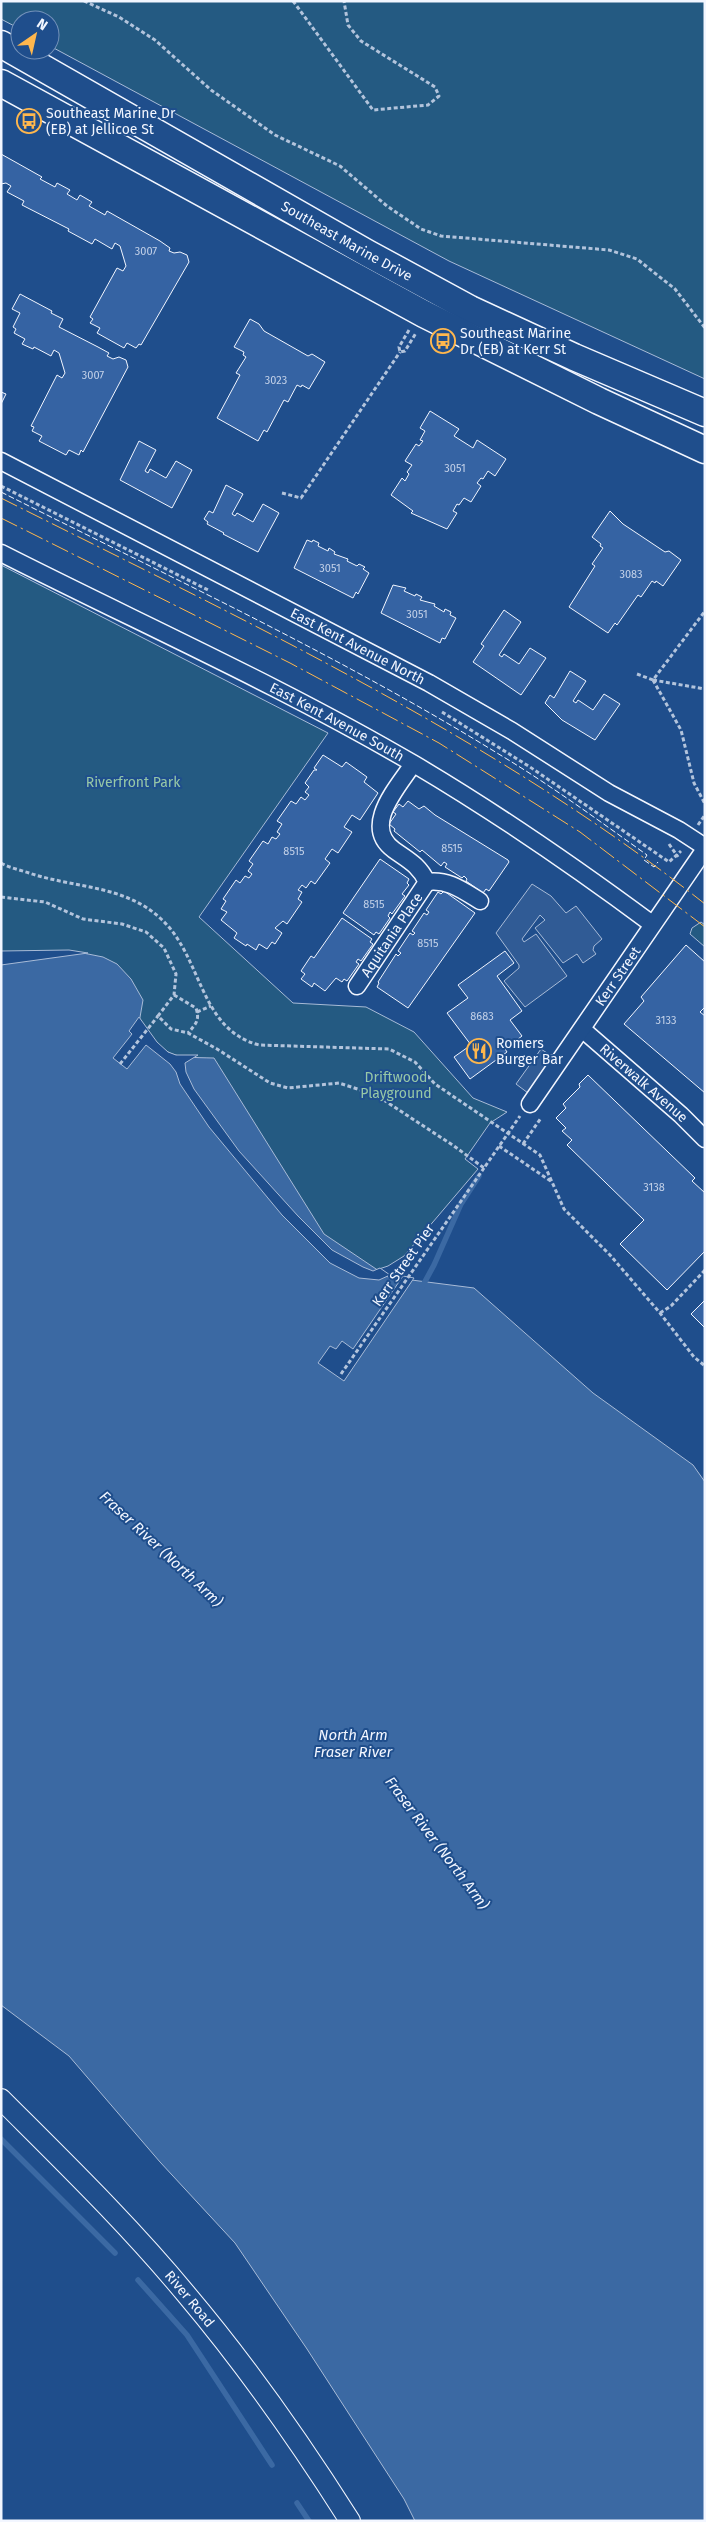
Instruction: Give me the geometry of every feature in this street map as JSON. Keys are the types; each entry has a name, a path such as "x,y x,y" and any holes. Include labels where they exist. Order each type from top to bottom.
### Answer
{"main road":[{"name":"Southeast Marine Drive","path":"1,44 367,253 470,308 574,357 705,413"},
{"name":"Southeast Marine Drive","path":"1,84 424,314 599,401 705,450"}],"street":[{"name":"East Kent Avenue North","path":"1,462 421,679 512,731 609,793 679,830 705,848"},
{"name":"East Kent Avenue South","path":"1,553 310,707 413,764 494,813 652,924"},
{"name":"Aquitania Place","path":"413,764 382,813 381,826 383,839 394,850 409,858 422,870 427,882"},
{"name":"Kerr Street","path":"530,1104 705,848"},
{"name":"Aquitania Place","path":"357,986 427,882 438,880 455,885 480,901"},
{"name":"Riverwalk Avenue","path":"582,1029 681,1115 705,1139"},
{"name":"River Road","path":"1,2099 110,2208 186,2293 257,2384 350,2521"}],"path":[{"path":"84,1 119,17 156,40 211,90 275,135 340,166 387,206 421,229 441,236 609,250 638,259 675,289 705,328"},
{"path":"293,1 373,110 428,105 439,96 435,87 361,41 348,25 344,1"},
{"path":"400,352 399,347 408,332"},
{"path":"282,493 301,498 400,352 405,350 415,335"},
{"path":"1,486 212,592"},
{"path":"653,680 705,611"},
{"path":"637,674 653,680 705,689"},
{"path":"653,680 681,730 694,783 705,804"},
{"path":"434,708 530,766 669,862 677,857"},
{"path":"699,824 705,815"},
{"path":"1,863 38,876 115,892 140,902 161,918 178,937 211,1006 223,1025 243,1041 259,1045 389,1049 415,1062 435,1084 540,1155 564,1210 610,1255 660,1313 694,1357 705,1366"},
{"path":"1,898 45,902 83,919 122,924 146,932 164,948 176,974 174,995 120,1064"},
{"path":"174,995 196,1008 199,1016 196,1024 188,1033"},
{"path":"197,1012 211,1006"},
{"path":"158,1016 171,1029 188,1033 217,1048 270,1083 288,1088 339,1083 376,1095 484,1168"},
{"name":"Kerr Street Pier","path":"341,1374 507,1134 530,1104"},
{"path":"499,1146 552,1182"},
{"path":"660,1313 671,1306 705,1270"}],"green space":[{"path":"1,1 705,1 705,379 449,261 60,51 60,10 10,10 10,24 1,19"},
{"name":"Riverfront Park","path":"1,565 328,733 199,917 293,1003 366,1007 414,1032 473,1098 507,1112 490,1123 465,1159 478,1169 404,1256 388,1266 373,1271 332,1250 176,1057 161,1050 139,1023 139,1017 1,953"},
{"path":"701,922 705,925 705,947 690,934 692,928"}],"shaded area":[{"path":"532,884 551,896 566,913 576,906 602,939 594,946 593,950 596,954 583,963 577,954 563,963 535,928 545,920 540,915 522,939 524,942 536,934 567,976 525,1007 504,981 519,968 519,965 496,933"},
{"path":"541,1049 550,1055 555,1054 528,1093 516,1084"}],"water":[{"name":"North Arm Fraser River","path":"78,952 103,957 117,964 131,979 143,1000 139,1023 164,1049 178,1056 214,1058 324,1234 388,1277 474,1288 593,1393 693,1465 705,1482 705,2521 415,2521 404,2499 307,2349 235,2243 160,2162 69,2056 1,2005 1,953"}],"pier":[{"path":"69,950 88,953 1,965 1,951"},
{"path":"139,1017 157,1042 168,1052 176,1055 198,1055 185,1063 186,1072 194,1089 239,1151 298,1216 332,1250 363,1267 373,1271 380,1268 390,1275 379,1280 359,1278 330,1263 282,1215 209,1127 180,1084 176,1072 170,1064 146,1045 127,1069 113,1058 132,1034 129,1031"},
{"path":"403,1276 414,1278 344,1381 318,1363 330,1346 336,1349 342,1341 353,1349"}],"building":[{"path":"1,154 42,177 40,179 55,187 57,183 70,190 67,194 77,200 80,195 92,202 89,206 105,215 107,211 160,241 170,248 169,251 187,255 189,262 141,345 139,344 136,348 127,343 124,348 97,333 100,328 90,323 93,319 90,317 117,268 123,271 126,266 120,246 115,243 112,249 95,239 92,244 68,231 69,229 22,205 24,201 7,192 11,186 6,183 1,184"},
{"path":"20,294 63,319 59,327 109,353 107,356 113,359 119,357 126,360 128,367 83,452 81,450 79,455 69,450 66,455 39,441 42,436 32,431 34,427 31,426 57,375 62,378 65,373 59,353 54,350 51,356 34,347 33,349 22,344 25,339 14,333 16,329 13,327 20,313 12,309"},
{"path":"250,319 259,324 264,331 308,356 312,354 325,362 309,389 302,385 301,387 297,385 288,402 284,400 267,432 264,430 258,441 217,418 240,375 236,373 246,357 243,355 244,352 234,347"},
{"path":"1,392 6,394 1,404"},
{"path":"430,411 459,429 454,436 473,448 477,440 506,459 495,476 488,471 483,479 481,478 477,483 481,486 471,502 464,498 459,505 457,504 453,511 457,513 447,529 411,513 413,511 391,495 402,478 405,481 409,474 407,472 412,465 405,461 416,444 419,446 423,441 420,440 425,431 420,428"},
{"path":"139,441 156,450 145,471 148,473 150,469 166,478 176,461 192,470 172,508 120,480"},
{"path":"226,485 243,494 232,514 235,516 237,513 253,522 263,504 279,513 258,552 223,534 207,524 208,522 204,519 209,511 213,513"},
{"path":"610,511 623,524 665,552 669,551 681,560 663,586 656,581 655,583 652,581 641,597 638,595 617,625 615,623 608,633 569,607 595,566 592,564 603,548 592,537"},
{"path":"307,540 312,542 313,540 319,543 318,546 328,551 329,548 335,552 334,554 348,559 347,561 357,566 359,564 365,567 363,569 369,573 358,594 356,592 353,598 294,568"},
{"path":"393,585 406,588 404,591 422,597 420,600 435,604 434,606 444,612 445,609 451,612 450,615 456,618 445,639 442,638 440,643 381,613"},
{"path":"504,610 521,622 499,655 502,657 504,654 519,664 530,648 546,658 521,695 473,662 484,646 481,644"},
{"path":"570,671 586,681 573,701 576,703 578,700 593,710 604,694 620,704 595,740 562,720 545,703 550,695 554,698"},
{"path":"323,755 342,767 346,762 367,777 364,782 378,793 360,820 352,815 344,827 352,832 338,853 332,849 325,859 330,863 315,884 311,881 306,888 302,885 298,890 302,892 298,899 302,902 287,924 283,921 275,928 282,933 275,944 272,942 267,949 259,944 256,950 234,938 237,933 221,920 227,912 221,909 226,901 223,899 236,880 240,883 245,876 249,878 252,874 248,871 253,864 249,861 263,841 268,844 272,837 276,839 280,834 277,832 282,824 277,821 291,801 296,804 301,797 305,800 309,795 305,792 309,787 305,783 314,770 317,770 314,768"},
{"path":"408,801 419,809 424,806 435,815 508,860 509,862 489,891 486,889 483,893 466,881 467,879 464,876 462,878 445,867 447,864 444,862 441,866 394,831 395,829 389,824 396,814 393,812 399,804 403,807"},
{"path":"380,859 409,879 407,883 409,885 402,894 405,896 392,914 390,912 388,916 390,918 379,934 376,932 374,935 343,913"},
{"path":"444,891 475,913 408,1008 377,987 378,982 396,954 398,956 401,953 398,951 410,933 413,935 415,933 412,931 424,913 427,915 429,912 426,910 438,892 441,894"},
{"path":"342,918 372,939 370,942 373,944 361,961 358,959 356,962 359,964 347,981 344,979 342,982 336,978 325,991 314,983 312,987 301,979 305,974 301,971 311,956 314,958"},
{"path":"686,945 705,962 705,1007 700,1012 705,1016 705,1093 624,1024 644,1001 641,997"},
{"path":"505,951 514,963 497,976 522,1011 510,1020 522,1036 505,1049 507,1052 470,1079 454,1057 471,1045 447,1013 468,998 458,985"},
{"path":"588,1075 695,1178 692,1181 705,1193 705,1251 667,1290 620,1244 644,1220 567,1145 572,1140 562,1131 566,1128 556,1118 566,1108 563,1104 580,1087 579,1084"},
{"path":"705,1300 705,1328 691,1314"}],"waterway":[{"path":"422,1287 434,1265 461,1204 479,1176"},
{"path":"1,2139 115,2253"},
{"path":"138,2280 187,2335 272,2465"},
{"path":"297,2503 309,2521"}],"fence":[{"path":"1,492 252,617 437,717 573,802 647,855 644,860 654,867 658,862"}],"power":[{"path":"1,498 274,636 364,683 452,733 539,786 623,843 705,904"},
{"path":"1,518 290,663 439,743 580,832 705,927"}],"place":[{"name":"Southeast Marine Dr (EB) at Jellicoe St","path":"29,121"},
{"name":"Southeast Marine Dr (EB) at Kerr St","path":"443,341"},
{"name":"Romers Burger Bar","path":"479,1051"}],"park label":[{"name":"Driftwood Playground","path":"396,1086"}],"water label":[{"name":"Fraser River (North Arm)","path":"161,1549"},
{"name":"Fraser River (North Arm)","path":"437,1843"}]}
